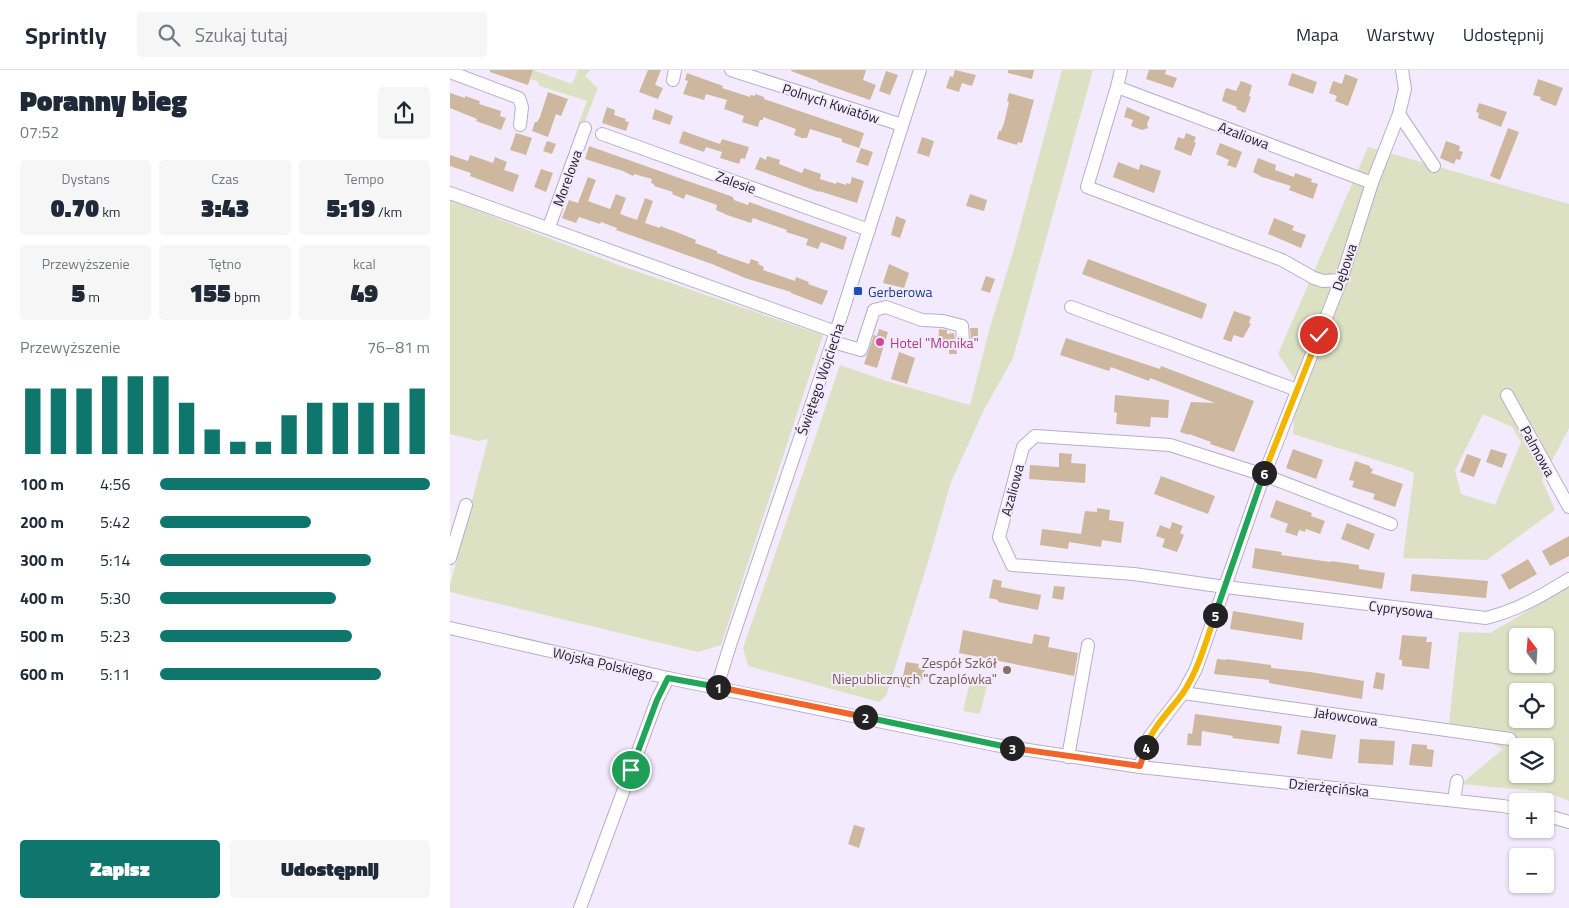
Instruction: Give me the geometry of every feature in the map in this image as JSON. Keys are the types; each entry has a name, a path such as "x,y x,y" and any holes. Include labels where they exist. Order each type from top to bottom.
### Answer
{"street":[{"name":"Polnych Kwiatów","path":"731,70 902,125"},
{"name":"Świętego Wojciecha","path":"717,687 834,337 920,70"},
{"path":"1121,70 1087,188 1282,260 1314,278 1324,281 1341,280"},
{"name":"Dębowa","path":"1140,766 1150,736 1182,693 1196,668 1264,475 1341,280 1372,183 1399,114 1405,89 1402,70"},
{"path":"450,72 519,98 522,107 520,125"},
{"name":"Azaliowa","path":"1117,87 1372,183"},
{"path":"1399,114 1434,166"},
{"name":"Morelowa","path":"549,228 585,128"},
{"name":"Zalesie","path":"602,134 869,230"},
{"path":"450,193 549,228 834,337 861,350 874,310 886,307 922,320 943,321 962,326 963,341"},
{"path":"1071,307 1297,390"},
{"name":"Palmowa","path":"1507,395 1569,507"},
{"name":"Azaliowa","path":"1225,587 1134,574 1012,565 998,537 1023,447 1035,436 1170,444 1264,475"},
{"path":"1264,475 1391,524"},
{"path":"450,558 466,505"},
{"name":"Cyprysowa","path":"1225,587 1486,618 1506,613 1528,604 1569,578"},
{"name":"Wojska Polskiego","path":"450,628 668,678 995,745 1140,766"},
{"path":"1068,757 1088,645"},
{"path":"580,908 657,700 668,678"},
{"name":"Jałowcowa","path":"1182,693 1509,739"},
{"name":"Dzierżęcińska","path":"1140,766 1509,807"},
{"path":"1454,800 1457,781"},
{"path":"1554,818 1569,822"}],"green space":[{"path":"533,70 572,84 578,70 590,70 585,76 598,88 583,126 578,124 587,101 540,86 537,81 530,79"},
{"path":"1062,70 1093,70 1013,358 984,410 951,482 886,696 879,702 748,666 743,648 840,365 883,380 970,405"},
{"path":"1368,147 1569,204 1569,428 1542,480 1555,510 1487,560 1403,558 1414,473 1293,434 1296,381 1278,354","holes":["1483,414 1512,427 1521,442 1495,505 1461,494 1455,470"]},
{"path":"450,200 621,266 823,335 721,645 698,652 450,592 450,585 488,439 478,441 450,434"},
{"path":"1569,587 1569,801 1554,795 1554,793 1461,784 1503,749 1449,723 1459,632 1490,633"},
{"path":"971,678 988,682 980,714 963,711"}],"building":[{"path":"490,70 533,70 528,85 490,72"},
{"path":"648,70 661,70 655,85 663,88 658,99 639,92"},
{"path":"791,70 866,70 863,80 876,85 870,100 818,82"},
{"path":"955,70 976,75 972,86 962,83 959,92 946,88 950,76 953,77"},
{"path":"1008,70 1034,70 1032,79 1008,73"},
{"path":"1149,70 1166,70 1165,74 1177,78 1173,88 1146,79"},
{"path":"886,71 898,75 890,95 879,91"},
{"path":"687,73 723,86 722,88 750,97 750,95 755,96 755,94 764,97 764,99 864,133 859,148 842,142 842,139 810,129 807,138 802,138 794,135 796,129 763,117 758,127 742,122 744,116 724,109 727,100 706,94 704,100 683,94 688,81 685,80"},
{"path":"1292,73 1317,82 1313,94 1288,85"},
{"path":"1345,74 1358,79 1348,106 1335,101 1337,96 1329,93 1333,81 1342,84"},
{"path":"1538,79 1563,88 1556,106 1540,100 1541,97 1533,95"},
{"path":"1241,81 1252,85 1249,96 1251,97 1245,113 1236,109 1237,107 1222,101 1225,90 1227,88 1236,91"},
{"path":"548,92 568,99 561,116 556,114 548,137 532,131 535,122 540,117"},
{"path":"450,93 480,101 479,104 501,111 500,116 506,118 501,130 476,121 477,119 450,108"},
{"path":"1009,93 1034,100 1022,143 1018,142 1017,145 997,139 1004,123"},
{"path":"1479,103 1507,112 1501,127 1478,118 1479,113 1476,112"},
{"path":"607,107 615,110 614,115 629,122 626,131 602,123"},
{"path":"1127,107 1150,117 1147,124 1148,128 1142,130 1131,126 1133,120 1124,117"},
{"path":"655,109 673,116 670,125 652,119"},
{"path":"1508,128 1519,132 1500,180 1490,176"},
{"path":"683,131 720,144 722,139 749,147 745,159 741,158 739,164 720,158 722,152 706,147 704,152 679,143"},
{"path":"516,133 532,138 526,155 510,150"},
{"path":"1186,133 1196,137 1194,142 1196,143 1191,156 1174,149 1178,137 1184,139"},
{"path":"922,137 934,141 929,157 917,153"},
{"path":"547,141 556,144 552,154 543,151"},
{"path":"1446,141 1460,146 1459,151 1463,152 1460,160 1456,159 1454,164 1440,158"},
{"path":"1220,143 1242,152 1236,168 1227,165 1229,160 1216,154"},
{"path":"589,146 733,197 734,200 748,205 749,202 847,237 843,250 821,242 818,249 806,245 808,239 786,232 787,230 753,218 751,223 727,215 716,210 717,205 686,194 684,199 672,194 673,192 654,186 651,183 652,179 634,174 633,176 585,159"},
{"path":"861,148 873,152 868,166 856,162"},
{"path":"450,155 468,161 470,155 493,163 495,157 507,162 504,170 519,175 513,192 470,176 471,173 450,166"},
{"path":"767,156 780,160 779,164 802,173 804,168 821,174 820,179 836,184 837,182 846,185 846,183 850,184 852,177 864,181 857,203 819,192 755,169 760,157 766,160"},
{"path":"1258,158 1276,165 1275,170 1294,177 1295,173 1312,179 1311,182 1318,184 1313,199 1289,190 1291,186 1262,177 1253,172"},
{"path":"1118,162 1139,170 1140,164 1161,171 1154,193 1113,177"},
{"path":"541,169 553,173 546,192 534,187"},
{"path":"588,177 596,180 588,201 610,209 616,194 626,198 620,214 637,220 645,198 653,201 645,223 679,233 696,240 695,243 717,251 717,253 749,264 751,259 759,262 758,264 764,267 763,270 795,281 796,277 809,282 808,284 828,291 822,305 791,292 745,278 712,264 616,230 617,228 601,222 600,224 579,217 576,223 562,218 569,200 578,203"},
{"path":"970,194 987,200 984,211 966,206"},
{"path":"896,216 906,220 900,238 891,235"},
{"path":"1274,218 1294,226 1292,230 1306,235 1301,248 1268,234"},
{"path":"1088,259 1207,304 1202,319 1082,274"},
{"path":"889,264 909,273 904,288 883,283"},
{"path":"986,276 995,279 990,293 981,290"},
{"path":"1234,311 1251,317 1249,323 1251,324 1243,338 1234,335 1231,342 1223,339"},
{"path":"970,328 978,328 978,339 971,339"},
{"path":"879,329 888,332 877,368 864,364 874,335 877,336"},
{"path":"939,329 947,330 947,334 954,333 957,354 949,354 949,349 938,349"},
{"path":"1066,338 1160,369 1161,366 1254,401 1234,452 1180,432 1191,402 1215,403 1150,378 1149,381 1111,367 1109,371 1060,355"},
{"path":"899,352 915,358 907,384 891,379"},
{"path":"1115,395 1169,400 1168,418 1151,417 1150,427 1116,424 1117,413 1114,412"},
{"path":"1293,449 1323,460 1316,479 1286,468"},
{"path":"1491,449 1507,454 1502,468 1486,462"},
{"path":"1059,453 1072,454 1071,463 1086,464 1085,483 1029,479 1030,465 1059,467"},
{"path":"1467,454 1481,459 1474,477 1460,472"},
{"path":"1355,461 1370,466 1373,469 1371,473 1403,484 1395,507 1373,499 1375,494 1352,487 1354,481 1349,480"},
{"path":"1161,476 1215,496 1208,514 1154,494"},
{"path":"1276,500 1312,513 1311,516 1325,521 1320,534 1306,529 1305,532 1299,530 1297,536 1285,532 1288,524 1270,517"},
{"path":"1097,508 1110,510 1109,520 1124,522 1121,543 1102,540 1101,547 1069,542 1068,549 1040,545 1042,529 1081,534 1085,511 1097,512"},
{"path":"1172,522 1183,526 1180,533 1184,535 1177,552 1162,547 1165,539 1156,536 1160,525 1170,529"},
{"path":"1347,523 1375,534 1369,550 1341,539"},
{"path":"1569,536 1569,556 1550,566 1542,551"},
{"path":"1255,548 1282,552 1281,555 1359,565 1359,569 1385,573 1382,589 1252,568"},
{"path":"1528,559 1537,574 1509,590 1501,575"},
{"path":"1412,574 1488,581 1486,598 1410,591"},
{"path":"993,579 1002,581 1001,587 1041,595 1038,610 998,602 998,600 989,598"},
{"path":"1054,586 1065,587 1063,600 1052,598"},
{"path":"1233,611 1304,623 1302,640 1230,629"},
{"name":"Zespół Szkół Niepublicznych \"Czaplówka\"","path":"963,630 1032,644 1034,634 1050,637 1048,647 1078,653 1074,676 959,653"},
{"path":"1402,635 1427,637 1426,642 1432,642 1429,669 1402,666 1402,660 1399,660"},
{"path":"1217,659 1271,665 1271,668 1364,681 1362,699 1269,683 1269,680 1214,674"},
{"path":"906,662 919,664 918,668 925,669 921,684 911,682 910,688 897,685 899,676 903,676"},
{"path":"1376,672 1385,674 1383,690 1373,688"},
{"path":"1195,714 1282,726 1279,744 1232,738 1233,736 1202,731 1201,746 1187,745 1188,733 1192,734"},
{"path":"1301,730 1336,735 1332,759 1297,754"},
{"path":"1360,739 1395,741 1393,765 1358,763"},
{"path":"1412,744 1427,745 1427,749 1434,750 1432,767 1409,765"},
{"path":"854,825 865,828 859,848 848,844"}],"place":[{"name":"Gerberowa","path":"858,291"},
{"name":"Hotel \"Monika\"","path":"880,342"},
{"name":"Zespół Szkół Niepublicznych \"Czaplówka\"","path":"1007,670"}],"route":[{"path":"631,770 657,700 668,678 995,745 1140,766 1150,736 1182,693 1196,668 1264,475 1319,335"}]}
